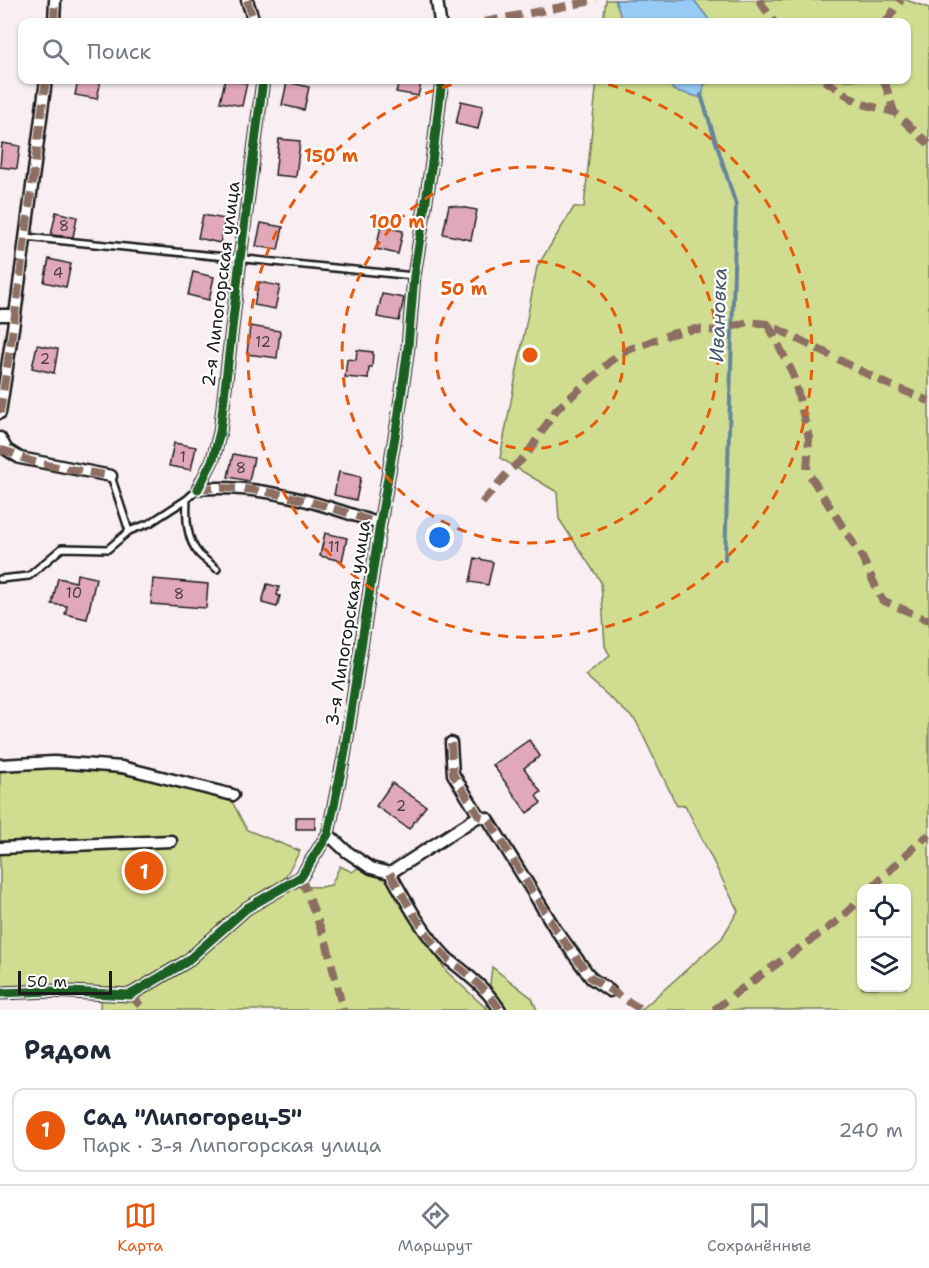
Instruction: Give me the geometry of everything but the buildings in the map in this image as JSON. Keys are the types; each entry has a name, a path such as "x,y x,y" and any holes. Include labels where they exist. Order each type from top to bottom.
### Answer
{"street":[{"path":"54,18 56,0"},
{"path":"247,0 253,18"},
{"path":"437,0 439,18"},
{"path":"0,412 45,84"},
{"name":"2-я Липогорская улица","path":"198,489 213,459 220,432 262,84"},
{"name":"3-я Липогорская улица","path":"0,993 51,991 130,995 186,962 247,908 301,878 328,834 344,757 401,399 414,276 442,84"},
{"path":"0,315 15,315"},
{"path":"0,438 7,450 20,458 111,476"},
{"path":"198,489 251,489 325,506 380,524"},
{"path":"451,742 453,774 478,816 488,819 556,930 580,964 591,978 610,992"},
{"path":"0,765 54,762 122,767 233,795"},
{"path":"390,873 478,816"},
{"path":"328,834 346,851 371,868 390,873 408,906 429,937 449,960 476,983 501,1010"},
{"path":"0,848 171,841"}],"lane":[{"path":"25,237 414,276"},
{"path":"111,476 129,531"},
{"path":"0,579 29,576 62,548 108,549 129,531 150,523 187,499 198,489"},
{"path":"187,499 186,516 189,534 197,552 217,569"}],"green space":[{"path":"606,0 906,0 929,8 929,1010 641,1010 722,938 738,911 685,805 677,806 636,721 585,675 610,656 605,646 601,582 559,519 557,492 500,458 537,267 574,207 584,207 597,84 911,84 911,18 604,18"},
{"path":"54,762 228,794 247,830 300,851 280,886 321,887 331,885 340,866 352,872 358,868 395,882 418,928 447,972 487,1009 492,967 532,998 537,1010 100,1010 101,990 0,993 0,763"}],"water":[{"path":"615,0 694,0 708,18 622,18"},
{"path":"670,84 706,84 702,98 673,90"}],"waterway":[{"name":"Ивановка","path":"701,95 736,205 725,560"}],"marked path":[{"path":"54,18 55,0"},
{"path":"247,0 253,18"},
{"path":"505,18 597,0"},
{"path":"759,0 771,18"},
{"path":"889,18 901,0"},
{"path":"0,413 45,84"},
{"path":"830,84 859,103 894,112"},
{"path":"885,84 894,112 929,144"},
{"path":"482,503 509,471 526,456 556,410 620,353 671,334 695,329 718,331 748,322 768,324 885,383 929,401"},
{"path":"768,324 793,374 809,438 807,471 862,557 882,600 929,619"},
{"path":"0,450 27,460 61,468 111,476"},
{"path":"198,489 221,488 268,492 336,509 380,524"},
{"path":"451,743 453,774 479,816 488,819 556,930 591,978 642,1010"},
{"path":"875,884 929,835"},
{"path":"390,873 416,917 438,948 482,987 500,1010"},
{"path":"301,877 327,945 343,1010"},
{"path":"714,1010 835,923 857,903"},
{"path":"130,995 145,1010"}],"cycle path":[{"path":"198,489 213,459 220,432 262,84"},
{"path":"0,993 51,991 130,995 186,962 247,908 301,877 328,834 344,757 398,419 408,347 414,276 442,84"}],"place":[{"name":"Сад \"Липогорец-5\"","path":"144,871"}]}
